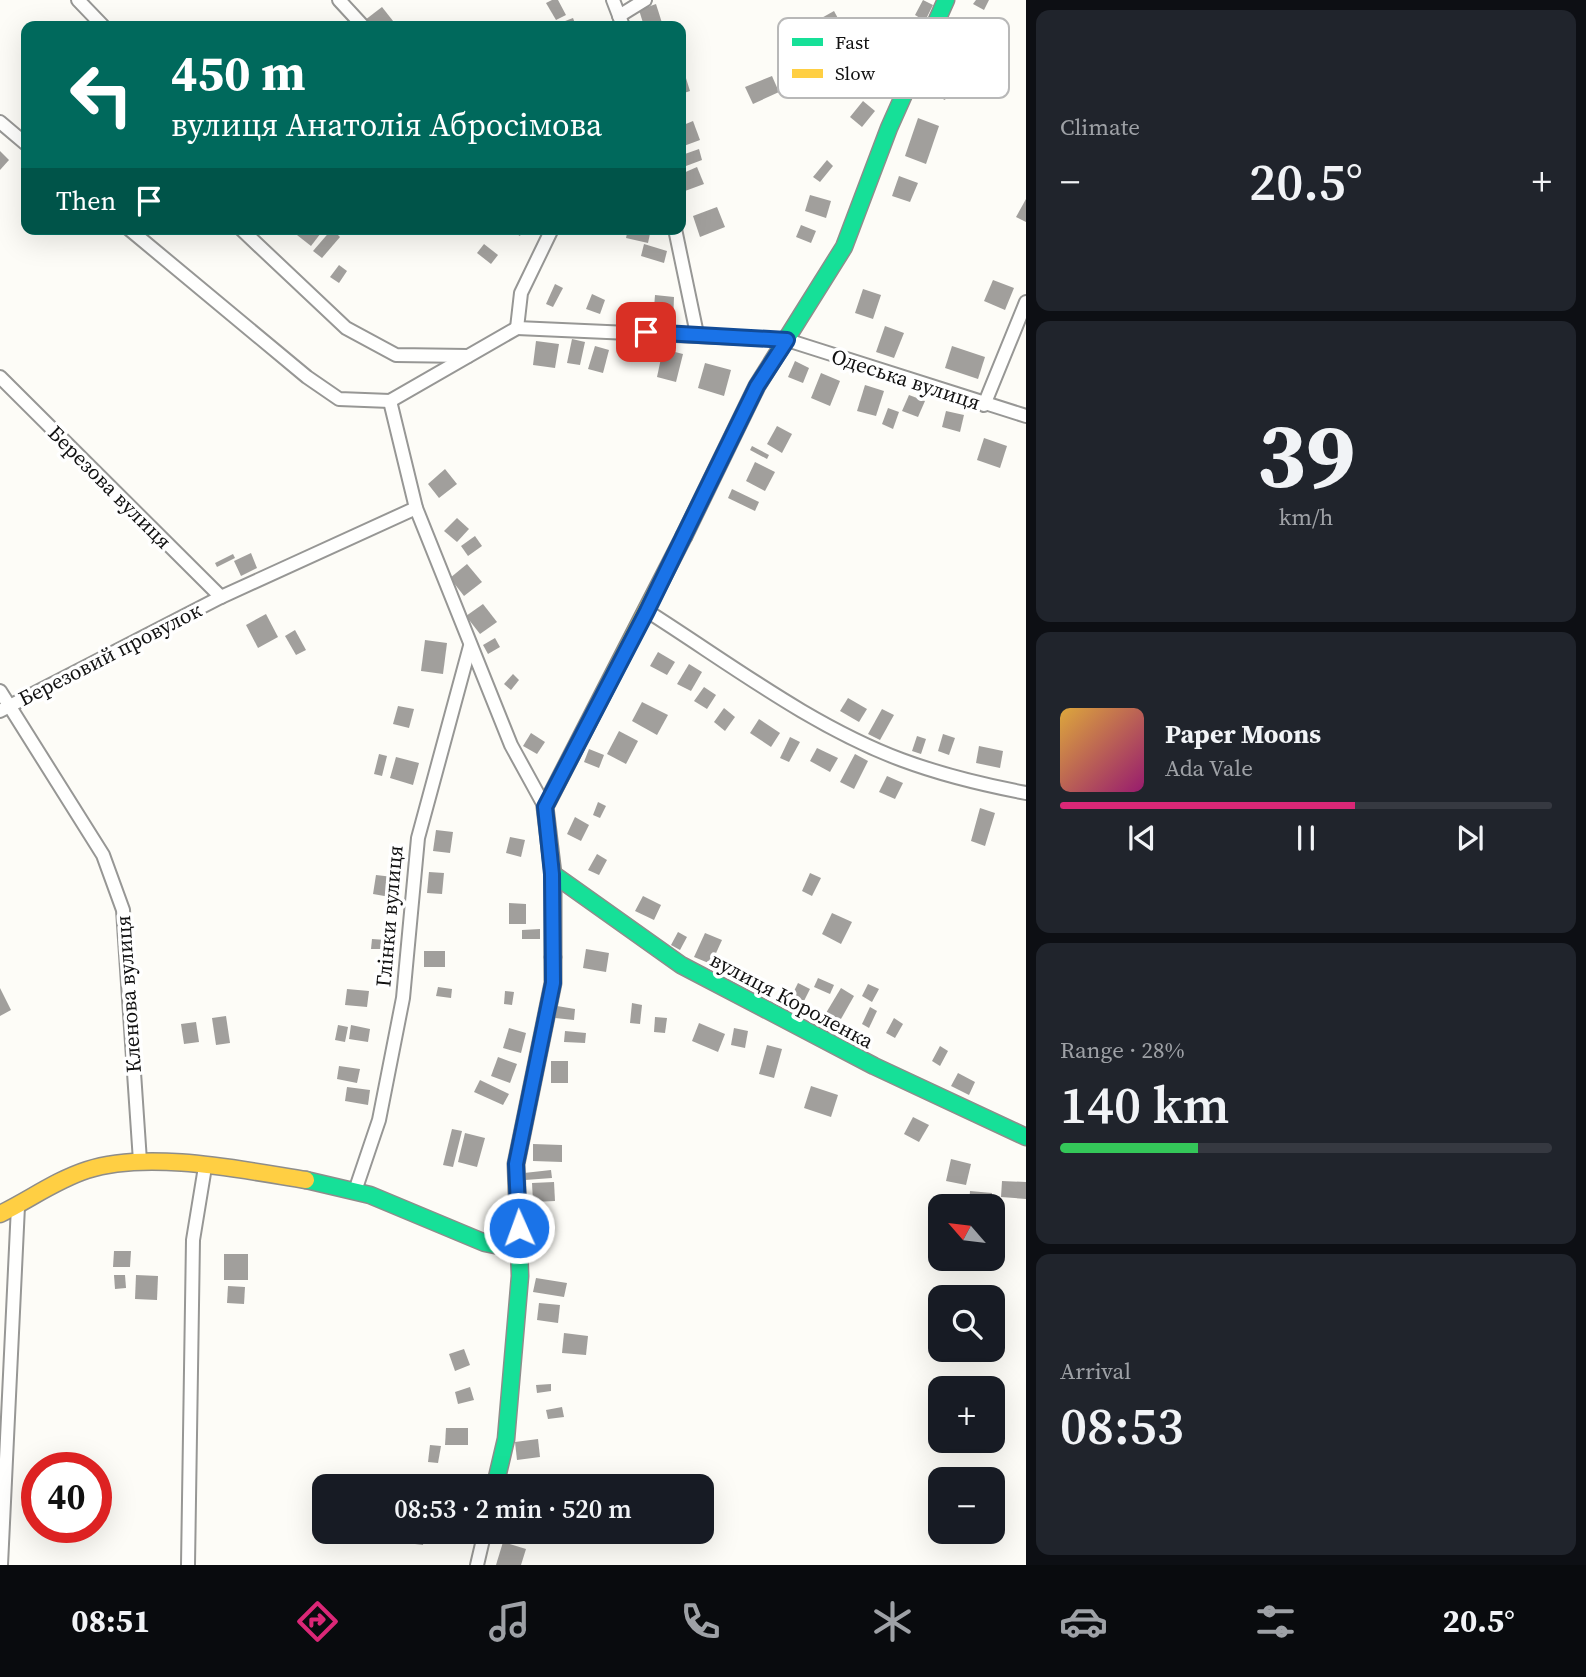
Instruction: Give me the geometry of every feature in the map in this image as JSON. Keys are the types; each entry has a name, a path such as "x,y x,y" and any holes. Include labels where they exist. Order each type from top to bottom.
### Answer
{"street":[{"path":"78,0 98,21"},
{"path":"339,0 358,21"},
{"path":"613,0 621,21 646,0"},
{"path":"938,18 946,0"},
{"path":"545,807 647,611 757,386 844,247 902,98"},
{"path":"0,122 21,140"},
{"path":"135,235 307,377 339,399 390,401 517,328 521,293 549,235"},
{"path":"248,235 346,328 396,355 469,356"},
{"path":"676,235 697,334"},
{"path":"984,405 1026,302"},
{"name":"Одеська вулиця","path":"517,328 787,340 984,405 1026,416"},
{"name":"Березова вулиця","path":"0,377 220,597"},
{"path":"390,401 416,508 510,745 545,807 552,874 553,983 516,1164 520,1276 506,1439 498,1474"},
{"name":"Березовий провулок","path":"5,708 220,597 416,508"},
{"path":"647,611 815,718 891,755 951,776 1026,793"},
{"name":"Глінки вулиця","path":"355,1191 379,1120 403,999 418,838 470,646"},
{"name":"Кленова вулиця","path":"0,691 5,708 103,855 123,910 140,1161"},
{"name":"вулиця Короленка","path":"552,874 681,965 873,1066 1026,1137"},
{"path":"0,1214 64,1178 84,1171 116,1163 172,1161 286,1176 355,1191 429,1216 478,1243 519,1250"},
{"path":"188,1565 193,1240 205,1167"},
{"path":"1,1565 18,1206"},
{"path":"477,1565 482,1544"}],"building":[{"path":"558,0 566,15 556,20 546,3"},
{"path":"923,0 933,5 926,18 915,15"},
{"path":"976,0 989,0 984,10 973,4"},
{"path":"656,4 661,21 642,21 639,10"},
{"path":"382,7 393,21 366,21"},
{"path":"834,11 838,18 822,18"},
{"path":"772,76 778,92 753,104 745,87"},
{"path":"863,101 875,111 862,127 850,117"},
{"path":"918,118 939,126 926,164 905,156"},
{"path":"693,121 700,140 686,145 686,124"},
{"path":"699,149 702,160 686,166 686,154"},
{"path":"0,151 9,160 0,170"},
{"path":"827,160 833,166 820,182 813,177"},
{"path":"697,167 704,184 686,191 686,172"},
{"path":"899,176 918,183 910,202 892,196"},
{"path":"810,195 831,201 826,218 805,211"},
{"path":"1026,199 1026,222 1016,217"},
{"path":"717,207 725,227 700,237 693,216"},
{"path":"801,225 816,231 811,243 796,237"},
{"path":"297,235 319,235 311,246"},
{"path":"327,235 340,237 322,258 313,251"},
{"path":"627,235 650,235 648,243 626,238"},
{"path":"484,244 498,255 491,264 477,253"},
{"path":"644,244 667,251 664,263 641,256"},
{"path":"339,265 347,271 339,283 330,277"},
{"path":"993,280 1014,288 1005,310 984,301"},
{"path":"555,284 563,288 553,307 546,304"},
{"path":"863,289 881,295 873,319 855,313"},
{"path":"592,294 605,300 600,314 586,309"},
{"path":"655,295 674,297 673,322 653,321"},
{"path":"885,326 904,333 894,358 876,352"},
{"path":"572,339 585,342 580,365 567,363"},
{"path":"536,341 559,344 555,368 533,365"},
{"path":"595,346 609,350 603,373 588,369"},
{"path":"952,346 985,357 978,379 945,368"},
{"path":"663,349 683,354 676,382 657,377"},
{"path":"795,361 809,368 803,383 788,377"},
{"path":"705,363 731,370 724,396 698,388"},
{"path":"821,373 840,381 830,406 811,398"},
{"path":"865,385 884,391 876,416 857,411"},
{"path":"909,395 925,401 918,417 902,411"},
{"path":"888,408 899,412 893,429 882,424"},
{"path":"946,411 964,415 960,432 942,427"},
{"path":"777,426 792,434 782,453 767,444"},
{"path":"984,438 1007,446 1000,468 977,460"},
{"path":"752,446 769,455 767,459 750,450"},
{"path":"755,462 775,472 765,491 746,481"},
{"path":"445,469 457,484 439,498 428,484"},
{"path":"732,489 759,502 755,511 728,498"},
{"path":"457,518 469,529 457,542 444,531"},
{"path":"475,536 482,546 468,556 461,546"},
{"path":"251,553 257,568 241,576 234,561"},
{"path":"233,554 235,558 217,567 215,563"},
{"path":"467,564 482,582 464,596 450,578"},
{"path":"483,604 497,622 480,634 466,616"},
{"path":"266,614 278,637 258,648 246,625"},
{"path":"295,630 306,650 296,655 285,636"},
{"path":"495,638 500,647 488,654 483,645"},
{"path":"425,640 447,643 443,674 421,671"},
{"path":"658,652 675,662 667,675 650,666"},
{"path":"689,664 702,672 691,691 677,684"},
{"path":"513,674 519,680 511,690 504,684"},
{"path":"704,687 716,695 707,709 694,701"},
{"path":"848,698 867,709 859,722 840,711"},
{"path":"642,702 668,715 657,735 632,721"},
{"path":"398,706 414,709 409,728 393,724"},
{"path":"724,708 735,717 725,731 714,722"},
{"path":"882,709 894,715 880,740 868,734"},
{"path":"759,719 780,733 771,747 750,733"},
{"path":"619,731 638,741 626,764 607,754"},
{"path":"531,733 545,742 537,754 523,746"},
{"path":"943,734 955,738 949,755 938,751"},
{"path":"917,736 926,739 921,754 912,751"},
{"path":"790,737 800,742 789,762 780,758"},
{"path":"979,746 1003,751 1000,768 976,763"},
{"path":"817,748 838,758 830,772 810,761"},
{"path":"589,749 604,755 599,768 584,762"},
{"path":"379,754 387,756 382,776 374,774"},
{"path":"855,754 868,761 854,789 840,782"},
{"path":"396,757 419,763 413,785 390,778"},
{"path":"887,776 903,783 895,799 879,792"},
{"path":"598,802 606,806 600,818 593,815"},
{"path":"980,808 995,813 985,846 971,841"},
{"path":"575,817 589,825 581,841 567,834"},
{"path":"436,830 453,832 450,853 433,851"},
{"path":"510,837 525,840 521,857 506,853"},
{"path":"597,854 607,860 599,875 588,870"},
{"path":"429,872 444,873 442,894 427,893"},
{"path":"810,873 821,878 812,896 802,891"},
{"path":"376,875 393,877 390,897 373,894"},
{"path":"643,896 661,905 654,920 635,911"},
{"path":"509,903 526,904 526,924 509,924"},
{"path":"832,913 852,922 841,944 822,934"},
{"path":"540,929 540,939 522,939 522,930"},
{"path":"678,932 687,937 680,950 671,945"},
{"path":"705,933 722,940 711,964 694,957"},
{"path":"372,939 386,940 386,949 371,949"},
{"path":"586,949 609,953 606,972 583,968"},
{"path":"424,951 445,951 445,967 424,967"},
{"path":"818,978 834,985 830,994 814,987"},
{"path":"798,983 810,989 803,1003 791,997"},
{"path":"868,984 879,989 872,1002 862,996"},
{"path":"438,987 452,989 451,998 436,996"},
{"path":"0,988 11,1010 0,1016"},
{"path":"841,988 854,996 837,1026 823,1018"},
{"path":"347,989 369,991 367,1007 345,1005"},
{"path":"505,991 514,992 512,1005 504,1004"},
{"path":"632,1003 642,1005 640,1024 630,1023"},
{"path":"557,1006 575,1009 574,1020 555,1018"},
{"path":"870,1007 877,1011 869,1028 862,1024"},
{"path":"226,1016 230,1043 216,1045 212,1018"},
{"path":"655,1017 667,1018 665,1033 654,1032"},
{"path":"894,1018 903,1024 895,1038 886,1033"},
{"path":"196,1022 199,1042 184,1044 181,1024"},
{"path":"699,1023 725,1034 718,1052 692,1041"},
{"path":"338,1025 348,1027 345,1042 335,1040"},
{"path":"351,1025 370,1029 368,1042 349,1039"},
{"path":"509,1028 526,1033 521,1053 503,1048"},
{"path":"734,1028 748,1031 745,1048 731,1045"},
{"path":"565,1031 586,1033 585,1043 564,1042"},
{"path":"767,1045 782,1049 774,1078 759,1074"},
{"path":"940,1046 948,1051 940,1066 932,1061"},
{"path":"498,1057 517,1064 510,1083 491,1076"},
{"path":"551,1061 568,1061 568,1083 551,1083"},
{"path":"339,1066 360,1069 357,1083 337,1079"},
{"path":"958,1073 975,1082 969,1095 951,1086"},
{"path":"480,1080 509,1094 503,1105 474,1092"},
{"path":"811,1086 838,1095 831,1117 804,1108"},
{"path":"347,1087 370,1090 368,1105 345,1101"},
{"path":"913,1117 929,1125 919,1142 904,1134"},
{"path":"452,1129 462,1131 453,1167 443,1165"},
{"path":"465,1133 485,1138 477,1167 458,1162"},
{"path":"533,1144 562,1145 562,1162 533,1161"},
{"path":"951,1159 971,1164 966,1185 946,1181"},
{"path":"551,1170 552,1178 525,1180 524,1173"},
{"path":"1002,1181 1026,1182 1026,1199 1005,1197 1005,1194 1001,1194"},
{"path":"554,1182 555,1201 533,1202 532,1183"},
{"path":"970,1191 992,1193 992,1194 970,1194"},
{"path":"533,1216 543,1216 543,1231 533,1231"},
{"path":"114,1251 131,1251 130,1267 113,1267"},
{"path":"224,1254 248,1254 248,1280 224,1280"},
{"path":"114,1275 125,1275 126,1288 115,1289"},
{"path":"136,1275 158,1276 157,1300 135,1299"},
{"path":"536,1278 567,1283 564,1297 533,1292"},
{"path":"228,1286 245,1287 244,1304 227,1303"},
{"path":"539,1303 560,1305 558,1323 537,1320"},
{"path":"564,1333 588,1336 586,1355 562,1353"},
{"path":"464,1349 470,1365 455,1371 449,1354"},
{"path":"551,1384 551,1391 537,1393 536,1385"},
{"path":"470,1387 474,1400 458,1404 455,1392"},
{"path":"562,1407 564,1417 548,1419 546,1410"},
{"path":"446,1428 468,1428 468,1445 445,1445"},
{"path":"538,1439 540,1457 517,1460 515,1442"},
{"path":"430,1445 441,1446 438,1463 428,1462"},
{"path":"502,1544 526,1549 521,1565 496,1565"}],"traffic: fast":[{"path":"938,18 946,0"},
{"path":"684,536 757,386 844,247 902,98"},
{"path":"553,874 681,965 874,1066 1026,1137"},
{"path":"498,1474 506,1439 520,1276 516,1164 553,983 553,957"},
{"path":"306,1180 370,1195 485,1243 519,1250"}],"traffic: slow":[{"path":"553,957 553,874 545,807 684,536"},
{"path":"0,1214 64,1179 111,1164 196,1164 306,1180"}],"route":[{"path":"519,1228 516,1164 553,983 552,874 545,807 647,611 733,432 757,386 787,340 646,332"}]}
